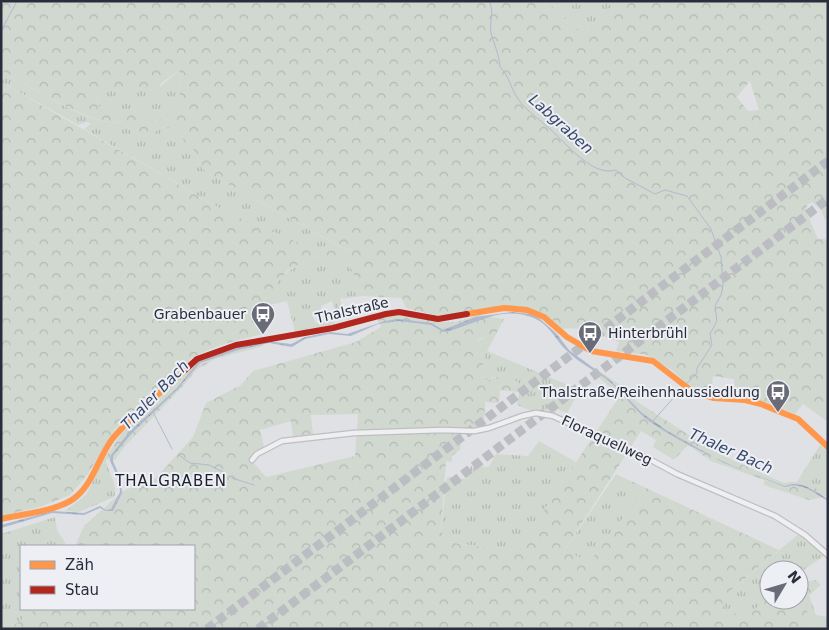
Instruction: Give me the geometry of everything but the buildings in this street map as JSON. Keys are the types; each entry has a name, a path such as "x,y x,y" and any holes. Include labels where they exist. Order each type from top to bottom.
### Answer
{"main road":[{"name":"Thalstraße","path":"1,519 62,505 77,496 91,478 100,456 114,437 197,359 236,344 333,328 399,312 438,319 504,308 527,310 544,317 567,337 592,351 643,358 663,368 695,392 714,398 745,400 761,404 798,419 828,448"}],"street":[{"name":"Floraquellweg","path":"252,460 258,454 282,441 354,433 442,430 474,431 536,413 553,416 651,460 677,474 775,516 805,535 828,555"}],"green space":[{"path":"1,1 546,1 548,5 560,10 570,28 592,31 602,10 612,8 612,1 828,1 828,218 825,220 821,210 812,202 807,205 806,211 818,239 827,238 825,239 828,245 828,422 803,404 795,414 772,404 735,395 734,379 713,376 711,395 688,385 672,370 647,355 616,351 619,342 576,328 562,329 552,319 529,309 505,306 444,316 406,308 402,298 363,296 349,263 314,256 287,271 265,298 263,334 218,346 192,358 115,429 88,474 70,495 40,507 1,516 1,82 228,213 314,249 350,252 202,168 193,148 185,143 177,127 158,128 150,140 131,131 122,123 107,121 76,111 1,70","holes":["179,70 180,93 173,115 165,115 157,122 143,115 139,117 133,109 123,110 117,117 97,105 101,94 105,91 123,90 140,77 139,87 151,91","750,81 759,110 748,111 737,97"]},
{"path":"546,1 612,1 612,8 602,10 592,31 570,28 560,10 548,5"},
{"path":"1,70 60,104 92,118 122,123 131,131 150,140 158,128 177,127 185,143 193,147 202,168 351,253 314,249 228,213 84,129 91,124 87,122 78,125 1,82"},
{"path":"179,70 180,93 173,115 157,122 143,115 139,117 133,109 123,110 117,117 97,105 99,98 105,91 123,89 132,85 141,76 161,86"},
{"path":"314,256 349,263 363,296 340,299 344,312 339,313 337,318 334,314 335,310 332,301 321,306 321,311 312,315 316,323 325,322 327,317 328,321 333,320 335,326 295,332 287,301 264,306 266,297 270,289 283,276"},
{"path":"407,314 436,322 456,322 478,315 504,319 494,338 481,338 474,348 478,354 484,355 481,377 490,382 492,378 511,378 520,384 518,392 500,390 499,403 485,402 484,433 462,433 460,450 452,456 452,462 446,461 441,531 447,542 507,550 525,546 541,515 620,396 592,371 595,368 623,387 636,401 717,453 784,483 796,482 807,485 828,496 809,500 764,485 764,480 711,461 688,445 674,460 653,447 656,440 641,431 564,551 590,561 646,488 779,550 767,560 759,560 759,567 723,597 722,616 754,610 759,606 759,610 807,610 814,629 9,629 35,610 195,610 195,545 75,545 84,526 123,491 156,478 193,437 206,403 241,385 253,371 356,342 381,327 377,318","holes":["358,414 355,456 266,477 250,459 264,447 260,430 291,421 293,437 313,434 311,415","327,574 332,575 329,587 322,592 312,582 318,576"]},
{"path":"487,336 494,338 487,351 580,390 567,413 557,409 555,414 535,410 534,412 517,405 520,388 507,377 492,377 490,382 481,377 484,355 478,354 474,348 475,343"},
{"path":"263,339 263,346 215,359 196,370 185,384 125,446 115,460 104,459 122,433 191,367 204,357"},
{"path":"539,441 576,462 541,515 525,546 507,550 447,542 441,531 447,477 466,479 471,466 489,467 496,454 528,456"},
{"path":"820,445 828,451 828,496 797,482"},
{"path":"104,459 106,459 114,483 114,497 79,512 65,511 86,495"},
{"path":"616,474 646,488 590,562 564,551"},
{"path":"55,517 57,530 66,545 20,545 20,610 35,610 9,629 1,629 1,534"},
{"path":"800,533 824,556 809,566 809,560 768,560"},
{"path":"759,567 759,606 754,610 722,617 723,597"},
{"path":"332,575 329,587 322,592 312,582 318,576"},
{"path":"816,580 821,585 809,596 809,581"},
{"path":"809,595 816,615 828,617 828,629 814,629 806,610 809,610"}],"water":[{"path":"511,312 531,314 540,319 556,333 569,350 610,380 641,412 666,430 715,458 665,432 649,421 609,381 571,355 547,327 531,317 519,314 496,315 443,332 431,325 399,321 378,324 351,336 329,334 305,339 292,347 269,343 238,350 200,363 177,390 132,433 113,456 113,461 121,480 122,493 113,511 106,511 100,508 84,515 52,513 1,528 1,525 53,511 84,513 100,506 106,510 111,509 120,492 119,480 110,461 111,455 130,431 176,389 199,361 237,348 268,341 291,344 305,337 330,332 347,334 385,321 399,319 432,323 443,330 475,317"},
{"path":"747,472 785,486 791,484 802,485 828,499 828,501 802,487 785,487"}],"waterway":[{"path":"1,31 17,1"},
{"name":"Labgraben","path":"489,1 492,9 491,33 498,53 500,67 506,74 516,96 524,107 577,155 596,168 606,171 616,170 625,178 655,194 665,190 687,196 711,229 721,257 723,286 715,306 717,321 710,334 712,345 697,368 697,373 687,383"},
{"name":"Labgraben","path":"653,421 682,388"},
{"name":"Thaler Bach","path":"153,412 172,449"},
{"path":"179,455 190,463 209,465 223,472"},
{"path":"232,478 254,485"}],"tunnel":[{"path":"207,629 828,161"},
{"path":"258,629 828,199"}],"traffic: slow":[{"path":"467,314 504,308 527,310 544,317 567,337 591,351 653,361 693,392 714,398 745,400 761,404 798,419 828,447"},
{"path":"1,519 51,509 77,496 88,483 113,438 139,411 185,370"}],"traffic: jam":[{"path":"185,370 197,359 236,345 333,328 386,314 399,312 438,319 467,314"}],"place":[{"name":"Grabenbauer","path":"263,335"},
{"name":"Hinterbrühl","path":"590,354"},
{"name":"Thalstraße/Reihenhaussiedlung","path":"778,413"}],"district":[{"name":"THALGRABEN","path":"171,481"}]}
